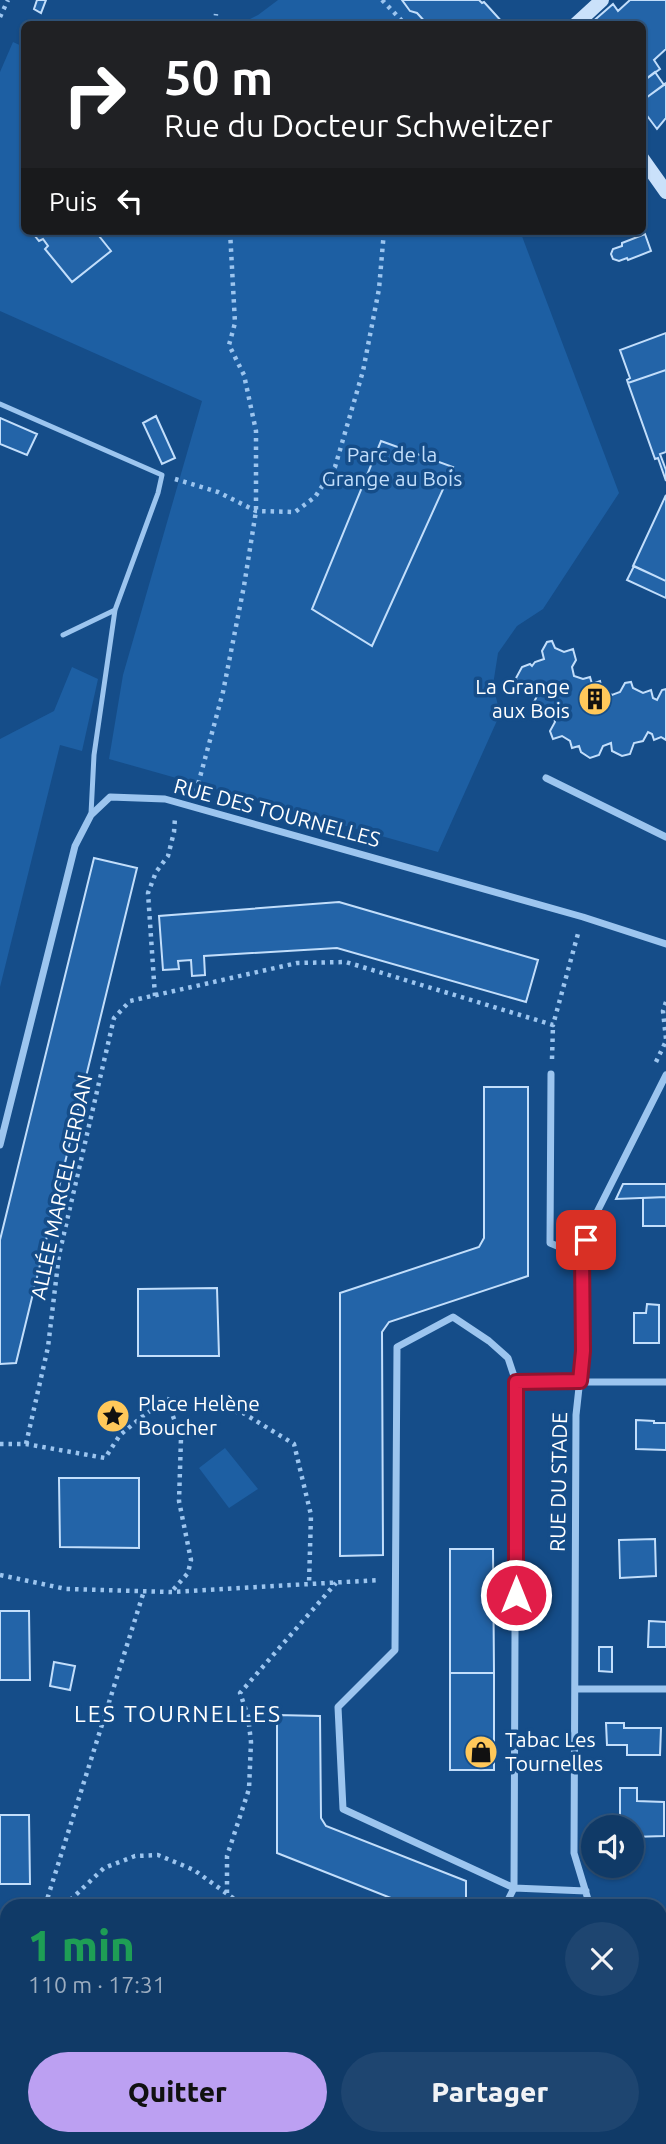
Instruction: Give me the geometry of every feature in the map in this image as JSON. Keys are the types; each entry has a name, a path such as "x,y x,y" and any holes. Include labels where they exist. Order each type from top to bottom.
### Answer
{"street":[{"path":"579,21 602,0"},
{"path":"646,164 666,192"},
{"path":"545,778 666,837"},
{"name":"RUE DES TOURNELLES","path":"91,815 110,797 165,799 583,917 666,944"},
{"path":"0,1145 75,846 91,815"},
{"path":"551,1074 550,1243 582,1255"},
{"name":"RUE DU STADE","path":"588,1899 574,1853 576,1416 583,1351 582,1255 591,1224 666,1075"},
{"path":"508,1899 514,1888 516,1382 508,1358 489,1341 453,1317 397,1348 395,1650 338,1707 343,1810 514,1888 586,1891"},
{"path":"516,1382 666,1382"},
{"path":"576,1689 666,1689"}],"lane":[{"path":"0,404 162,475 116,610 94,755 91,815"},
{"path":"63,635 116,610"}],"path":[{"path":"0,17 8,0"},
{"path":"382,0 402,21"},
{"path":"215,21 216,14"},
{"path":"192,807 223,692 256,511 256,431 244,375 229,345 235,323 230,235"},
{"path":"168,477 218,492 256,511 295,512 315,497 335,467 363,371 379,289 384,235"},
{"path":"175,802 174,832 168,856 156,872 149,893 155,996 297,963 346,962 553,1024"},
{"path":"551,1074 553,1024 583,917"},
{"name":"ALLÉE MARCEL CERDAN","path":"26,1444 48,1347 59,1255 114,1018 130,1002 155,996"},
{"path":"666,1002 663,1011 666,1040"},
{"path":"0,1444 26,1444 105,1458 120,1435 167,1399 243,1413 293,1444 311,1515 309,1584"},
{"path":"167,1399 181,1438 179,1501 191,1560 188,1573 172,1592"},
{"path":"0,1575 66,1589 172,1592 396,1579"},
{"path":"227,1893 227,1856 249,1788 251,1742 248,1716 240,1693 336,1583"},
{"path":"47,1899 144,1591"},
{"path":"71,1899 104,1868 135,1856 158,1855 194,1870 235,1899"}],"green space":[{"path":"278,0 402,0 409,11 417,13 424,21 246,21"},
{"name":"Parc de la Grange au Bois","path":"13,42 21,46 21,235 522,235 619,493 543,609 517,626 498,653 493,685 500,714 438,852 109,759 123,675 202,401 0,311 0,72"},
{"path":"72,667 98,679 82,751 60,745 0,987 0,739 54,711"},
{"path":"225,1448 258,1489 229,1508 199,1468"}],"building":[{"path":"37,0 46,0 41,13 34,9"},
{"path":"402,0 479,0 501,21 424,21 417,13 410,11"},
{"path":"630,0 666,0 666,49 654,60 660,69 646,79 646,21 593,21 613,4 618,11"},
{"path":"655,72 664,85 646,98 646,79"},
{"path":"666,83 666,118 657,129 646,114 646,98"},
{"path":"34,235 98,235 111,251 72,282 45,249 48,246 43,239 39,241"},
{"path":"645,235 651,251 628,260 613,259 613,249 622,246 622,243"},
{"path":"666,333 666,370 628,383 630,378 620,350"},
{"path":"666,370 666,452 660,454 666,470 666,481 658,458 655,459 628,383"},
{"path":"156,416 175,458 162,464 143,423"},
{"path":"0,418 37,434 27,455 0,444"},
{"path":"381,441 453,467 372,646 312,609"},
{"path":"666,495 666,581 633,566"},
{"path":"634,566 666,581 666,598 627,580"},
{"name":"La Grange aux Bois","path":"552,641 555,648 564,652 573,649 576,660 572,667 574,676 583,679 590,677 592,684 600,681 602,690 612,695 620,692 625,683 631,682 633,688 643,693 651,690 653,698 657,700 662,690 666,689 666,740 661,737 654,740 648,732 643,741 634,743 630,754 622,756 612,751 611,743 603,746 599,755 590,758 581,752 579,746 572,748 570,741 562,736 553,739 550,731 555,722 552,713 543,709 535,712 533,704 538,694 537,687 528,682 518,685 516,678 522,667 530,664 532,666 544,659 542,651 547,642"},
{"path":"94,858 137,868 16,1363 0,1364 0,1240"},
{"path":"339,902 538,960 526,1002 337,948 204,956 205,975 192,976 191,960 178,961 179,969 163,970 159,916"},
{"path":"484,1087 528,1087 528,1276 389,1322 382,1332 383,1555 340,1556 340,1293 479,1247 484,1238"},
{"path":"623,1184 666,1184 666,1197 616,1199"},
{"path":"666,1197 666,1226 643,1226 643,1198"},
{"path":"217,1288 219,1356 138,1356 138,1289"},
{"path":"647,1304 659,1305 659,1343 634,1343 634,1313 646,1313"},
{"path":"636,1420 666,1423 666,1450 636,1449"},
{"path":"59,1478 139,1478 139,1548 60,1547"},
{"path":"655,1539 656,1576 620,1578 619,1540"},
{"path":"450,1549 493,1549 494,1673 450,1673"},
{"path":"0,1611 29,1611 30,1680 0,1680"},
{"path":"649,1621 666,1622 666,1647 648,1647"},
{"path":"599,1647 612,1647 612,1672 599,1671"},
{"path":"54,1662 75,1666 70,1690 50,1686"},
{"path":"450,1673 494,1673 494,1770 450,1770"},
{"path":"277,1715 320,1716 321,1818 326,1826 466,1881 466,1899 393,1899 277,1853"},
{"path":"606,1723 624,1723 624,1728 661,1728 660,1755 627,1755 627,1745 607,1745"},
{"path":"620,1788 637,1788 637,1801 664,1802 664,1836 644,1837 644,1815 620,1815"},
{"path":"0,1815 29,1815 30,1884 0,1884"}],"place":[{"name":"La Grange aux Bois","path":"595,699"},
{"name":"Place Helène Boucher","path":"113,1416"},
{"name":"Tabac Les Tournelles","path":"481,1752"}],"district":[{"name":"LES TOURNELLES","path":"178,1714"}],"route":[{"path":"516,1595 516,1382 580,1381 583,1351 582,1255 586,1240"}]}
